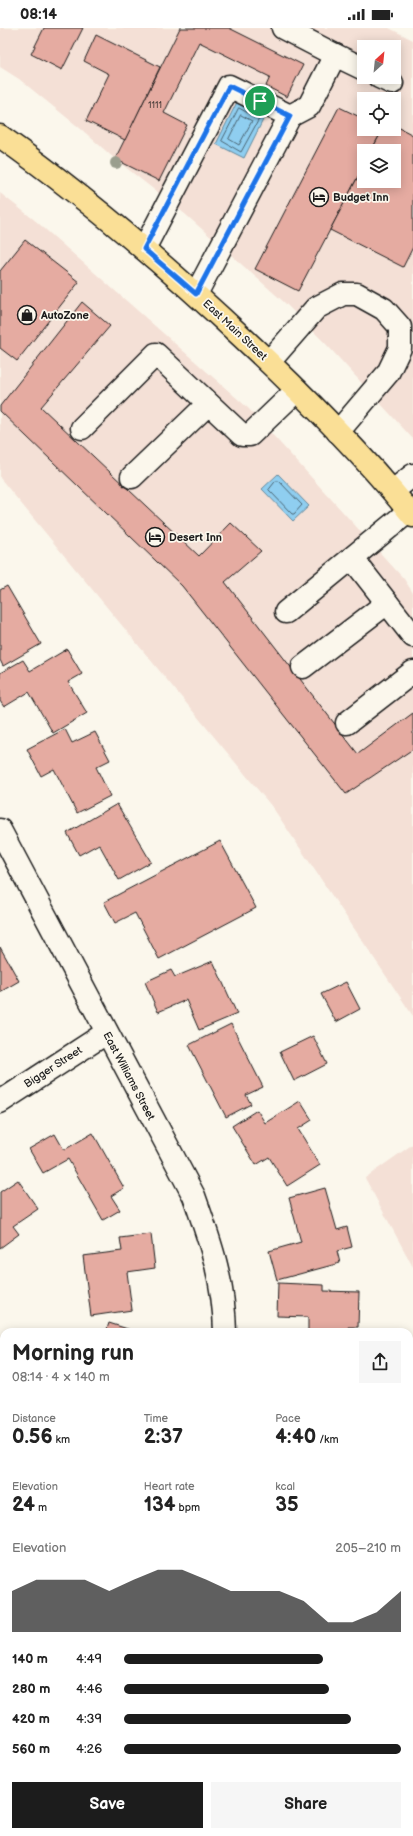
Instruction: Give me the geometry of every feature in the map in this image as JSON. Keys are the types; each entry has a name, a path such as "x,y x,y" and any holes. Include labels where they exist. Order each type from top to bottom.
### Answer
{"main road":[{"name":"East Main Street","path":"0,136 70,186 196,294 297,390 393,491 411,513"}],"street":[{"path":"283,28 357,66"},
{"path":"196,294 290,116 309,106 335,55"},
{"path":"144,249 229,86 290,116"},
{"path":"269,362 316,308 342,294 357,294 384,309 400,327 400,348"},
{"path":"338,432 388,373 413,323"},
{"path":"82,428 156,354 242,435 250,435 297,390"},
{"path":"132,477 208,404"},
{"path":"393,491 413,475"},
{"path":"286,612 352,558 411,513"},
{"path":"352,558 413,636"},
{"path":"303,667 387,604"},
{"path":"347,723 413,672"},
{"name":"East Williams Street","path":"0,830 106,1033 194,1196 214,1254 225,1305 225,1328"},
{"name":"Bigger Street","path":"0,1102 106,1033"}],"shaded area":[{"path":"0,28 389,28 413,40 413,439 326,344 285,303 185,214 115,159 81,129 19,79 0,67"},
{"path":"0,193 37,222 248,408 404,579 413,593 413,1016 273,808 0,478"},
{"path":"413,1144 413,1267 365,1178"}],"water":[{"path":"237,102 265,116 244,158 216,144"},
{"path":"278,474 309,506 293,521 262,489"}],"building":[{"path":"44,28 83,28 62,70 31,54"},
{"path":"180,28 229,28 303,65 287,97 266,86 270,77 199,42 164,113 187,125 159,181 115,159"},
{"path":"96,35 160,67 125,140 86,121 109,74 84,61"},
{"name":"Budget Inn","path":"339,107 357,116 357,136 379,136 375,144 357,144 357,178 298,291 255,269"},
{"path":"401,129 413,135 413,247 403,267 330,230 357,178 357,188 401,188 401,144 375,144 379,136 401,136"},
{"name":"AutoZone","path":"25,240 79,282 17,361 0,348 0,271"},
{"name":"Desert Inn","path":"82,302 110,326 41,407 199,556 231,523 261,551 225,582 358,754 413,713 413,749 346,794 182,586 0,411 0,406"},
{"path":"7,586 41,644 3,666 0,660 0,590"},
{"path":"67,649 82,674 68,682 87,713 53,733 29,692 4,707 0,701 0,673 23,660 30,671"},
{"path":"65,729 72,743 95,732 110,760 96,767 110,796 77,813 54,769 41,776 27,749"},
{"path":"117,804 151,862 119,880 99,844 79,855 67,833"},
{"path":"220,841 256,908 159,959 135,913 115,923 104,902"},
{"path":"0,947 19,981 0,992"},
{"path":"213,961 237,1014 199,1030 186,1000 158,1012 145,982 171,970 175,977"},
{"path":"346,982 360,1009 336,1022 321,994"},
{"path":"231,1024 263,1087 246,1095 251,1104 226,1117 189,1045"},
{"path":"313,1036 327,1064 294,1081 280,1052"},
{"path":"300,1101 312,1120 298,1129 320,1165 287,1186 269,1157 256,1165 232,1126 257,1110 265,1123"},
{"path":"93,1133 124,1188 111,1196 120,1210 103,1220 68,1159 43,1173 29,1149 55,1134 64,1150"},
{"path":"18,1180 38,1209 13,1226 19,1234 0,1248 0,1192"},
{"path":"325,1188 337,1230 347,1227 352,1247 337,1251 340,1263 277,1280 269,1251 301,1242 289,1198"},
{"path":"151,1234 155,1268 127,1272 132,1310 91,1316 83,1256 122,1251 120,1238"},
{"path":"278,1283 324,1285 324,1291 359,1292 358,1327 308,1328 308,1317 277,1316"},
{"path":"109,1323 125,1328 107,1328"}],"place":[{"name":"Budget Inn","path":"319,197"},
{"name":"AutoZone","path":"27,315"},
{"name":"Desert Inn","path":"155,537"}],"route":[{"path":"229,86 260,101 290,116 196,294 144,249 229,86"}]}
